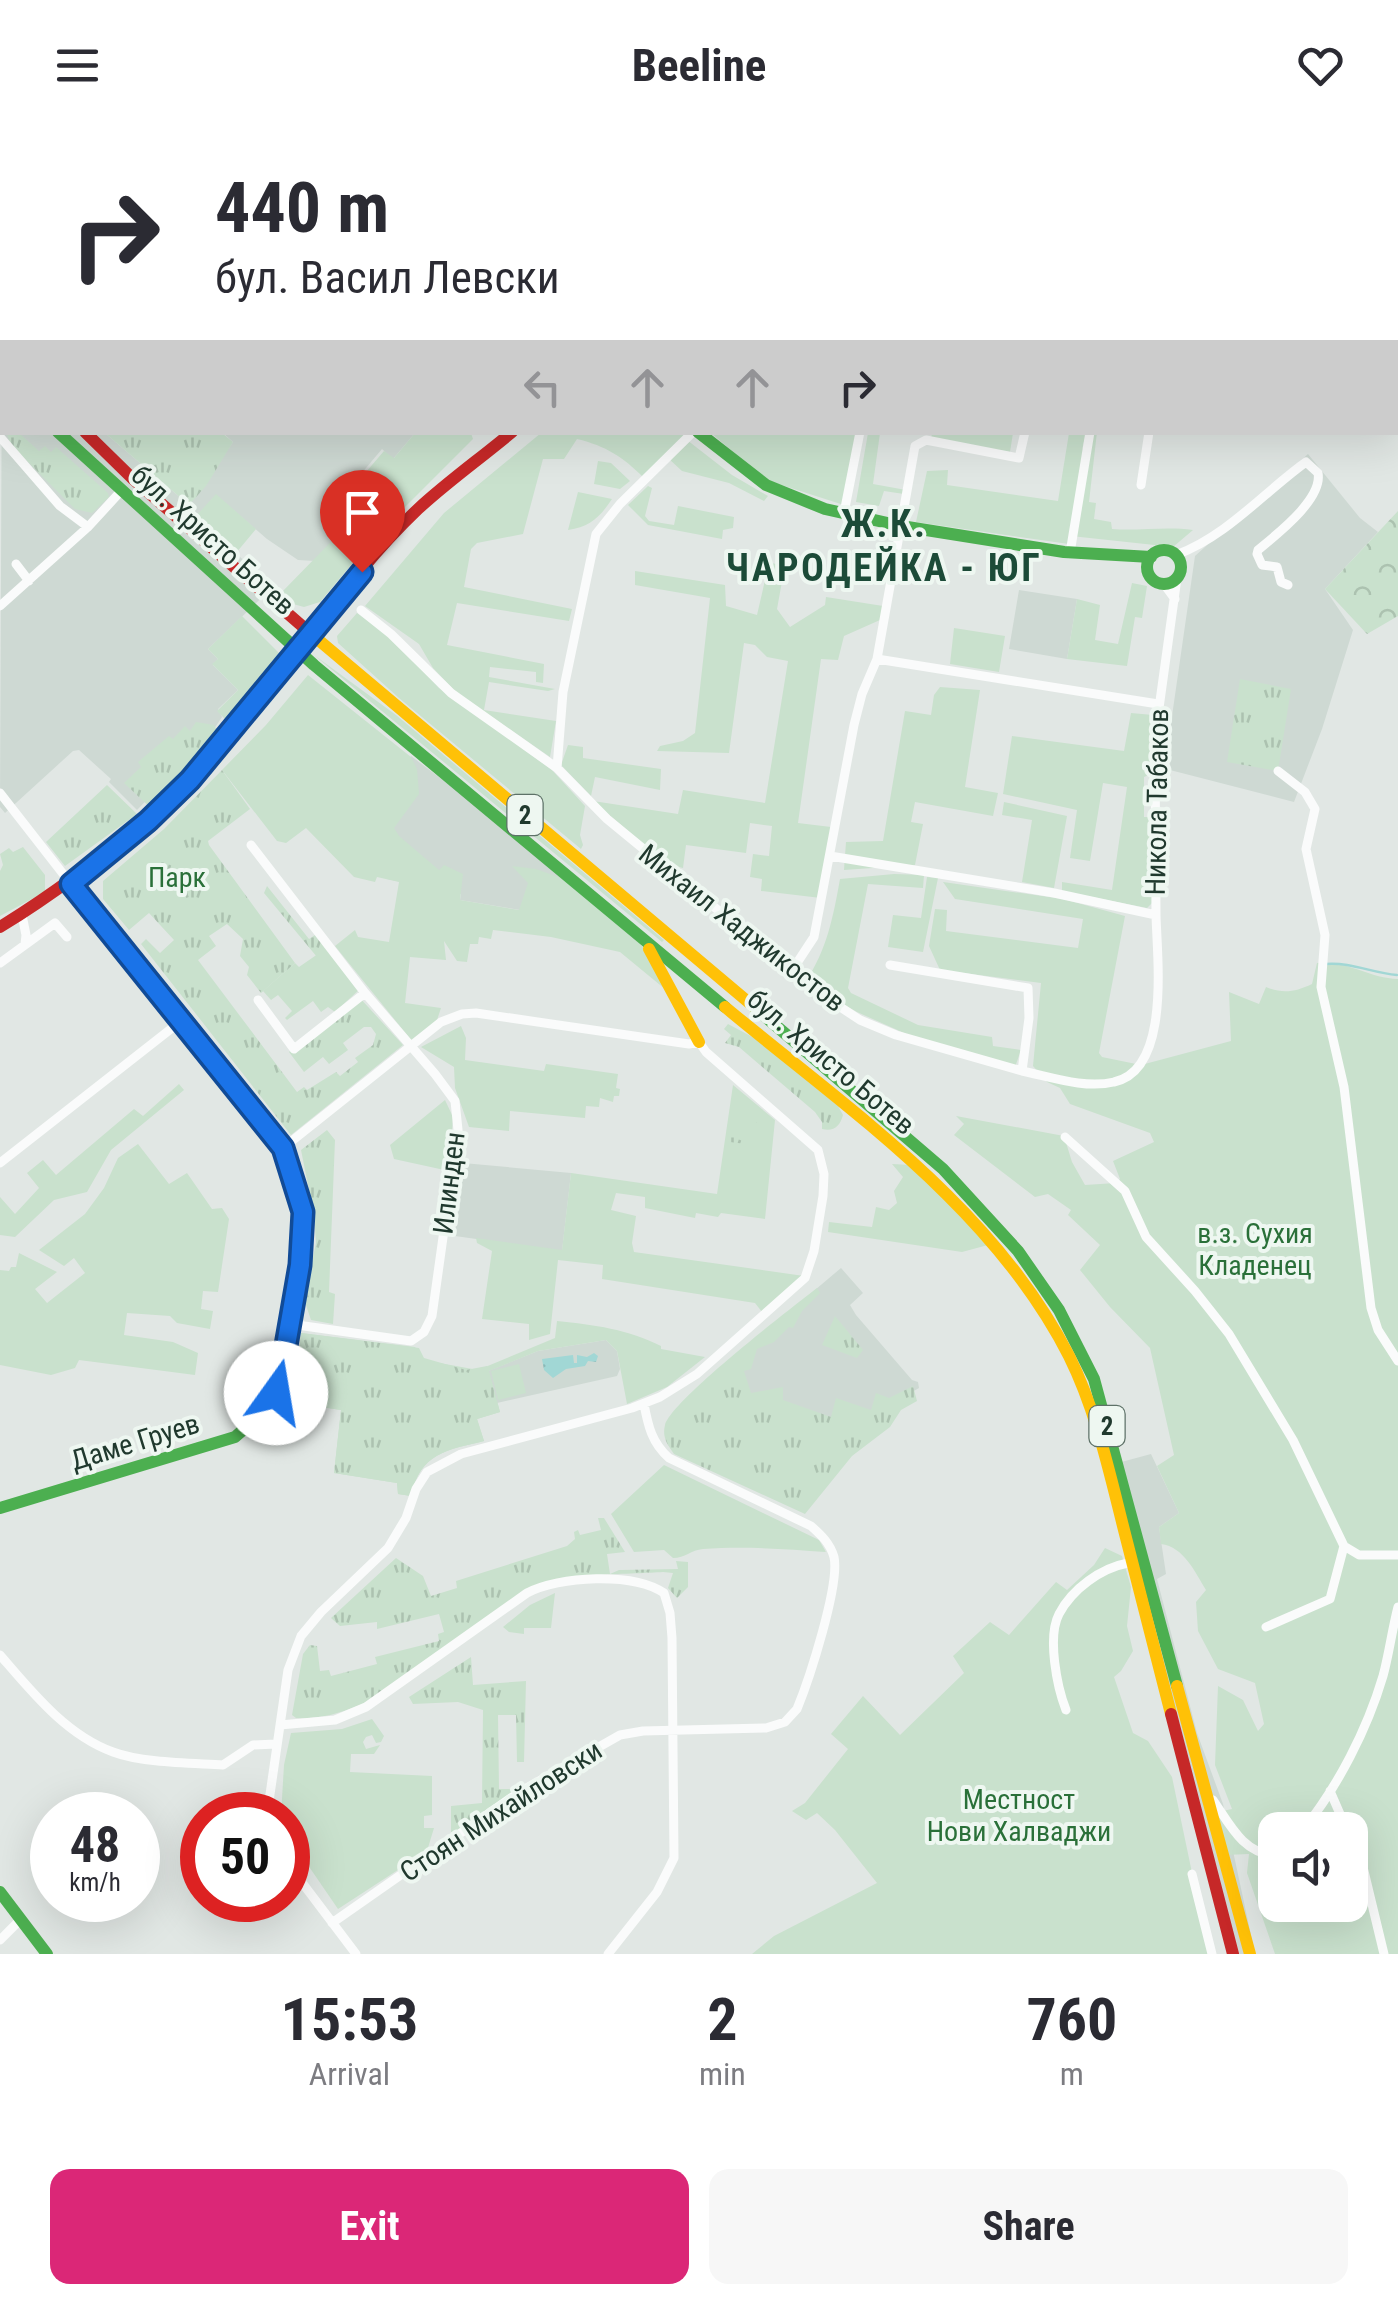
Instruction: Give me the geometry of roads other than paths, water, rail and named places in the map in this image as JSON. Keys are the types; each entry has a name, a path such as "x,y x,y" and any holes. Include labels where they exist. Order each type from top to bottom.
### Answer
{"main road":[{"name":"бул. Христо Ботев","path":"61,435 296,650 944,1189 999,1247 1077,1375 1099,1445 1233,1954"},
{"name":"бул. Христо Ботев","path":"87,435 310,633 927,1154 993,1218 1052,1296 1094,1379 1250,1954"},
{"path":"0,927 71,884 148,821 190,780 418,509 508,435"},
{"path":"699,435 756,480 844,514 1150,564"},
{"path":"161,526 174,514"},
{"path":"1164,550 1176,555 1181,563 1170,581 1154,580 1150,564 1164,550"},
{"name":"Даме Груев","path":"0,1508 234,1437 262,1414 274,1398 300,1265 303,1212 283,1148 71,884"},
{"path":"635,929 675,991 699,1042"},
{"path":"663,970 667,933"},
{"path":"664,953 673,948 691,954"},
{"path":"675,991 684,981 699,983"},
{"path":"0,1892 47,1954"}],"street":[{"path":"557,768 563,692 596,534 620,504 692,435"},
{"path":"844,514 859,435"},
{"path":"791,972 814,937 857,712 877,659 916,446 920,441 956,444 1020,458 1024,435"},
{"path":"1070,553 1090,435"},
{"path":"1141,485 1149,435"},
{"path":"0,438 60,506 88,527"},
{"path":"1176,555 1190,550 1264,499 1306,462 1318,474 1318,486 1291,523 1257,554 1262,566 1276,567 1281,582 1288,585"},
{"path":"0,606 88,527 120,491"},
{"path":"16,564 29,580"},
{"name":"Никола Табаков","path":"830,856 1156,914 1158,704 1175,600 1170,581"},
{"name":"Михаил Хаджикостов","path":"361,610 451,693 557,768 607,819 791,972 860,1020 896,1035 1022,1071 1101,1084 1119,1082 1140,1067 1154,1030 1156,914"},
{"path":"877,659 1158,704"},
{"path":"1278,771 1305,792 1315,809 1306,850 1325,935 1322,992 1344,1087 1368,1294 1378,1330 1398,1360"},
{"path":"0,793 71,884"},
{"name":"Илинден","path":"251,844 455,1102 458,1130 429,1325 411,1341 290,1324"},
{"path":"22,916 24,944"},
{"path":"0,963 55,923 66,937"},
{"path":"890,964 1028,988 1030,1004 1022,1071"},
{"path":"258,1000 294,1049 365,993"},
{"path":"271,1792 288,1670 301,1636 388,1548 426,1472 461,1454 644,1404 696,1374 800,1286 810,1268 824,1174 818,1150 699,1042 674,1042 476,1013 447,1018 283,1148"},
{"path":"0,1163 181,1022"},
{"path":"1065,1137 1125,1191 1146,1237 1229,1334 1293,1440 1344,1546 1359,1555 1398,1555"},
{"name":"Стоян Михайловски","path":"332,1922 518,1794 587,1752 630,1732 766,1728 784,1722 796,1709 833,1587 834,1558 827,1541 810,1526 669,1458 657,1448 650,1434 644,1404"},
{"path":"1266,1626 1330,1599 1344,1546"},
{"path":"1066,1710 1058,1685 1058,1615 1096,1575 1128,1563"},
{"path":"280,1724 335,1720 366,1708 546,1584 625,1580 657,1588 664,1593 670,1613 674,1858 657,1892 608,1954"},
{"path":"1315,1812 1358,1738 1382,1678 1398,1607"},
{"path":"0,1655 59,1720 90,1742 117,1754 223,1766 253,1745 276,1744"},
{"path":"1330,1791 1339,1812"},
{"path":"1208,1794 1240,1838 1258,1850"},
{"path":"1192,1874 1212,1954"},
{"path":"1368,1891 1384,1954"},
{"path":"310,1893 356,1954"},
{"path":"0,1940 21,1919"}],"water":[{"path":"594,1353 598,1356 596,1362 566,1369 553,1378 544,1370 542,1359 573,1355 577,1363 577,1355 587,1357"}],"waterway":[{"path":"1326,964 1397,975"}],"district":[{"name":"Ж.К. ЧАРОДЕЙКА - ЮГ","path":"884,546"}],"park label":[{"name":"Парк","path":"177,877"},
{"name":"в.з. Сухия Кладенец","path":"1255,1249"},
{"name":"Местност Нови Халваджи","path":"1019,1815"}]}
